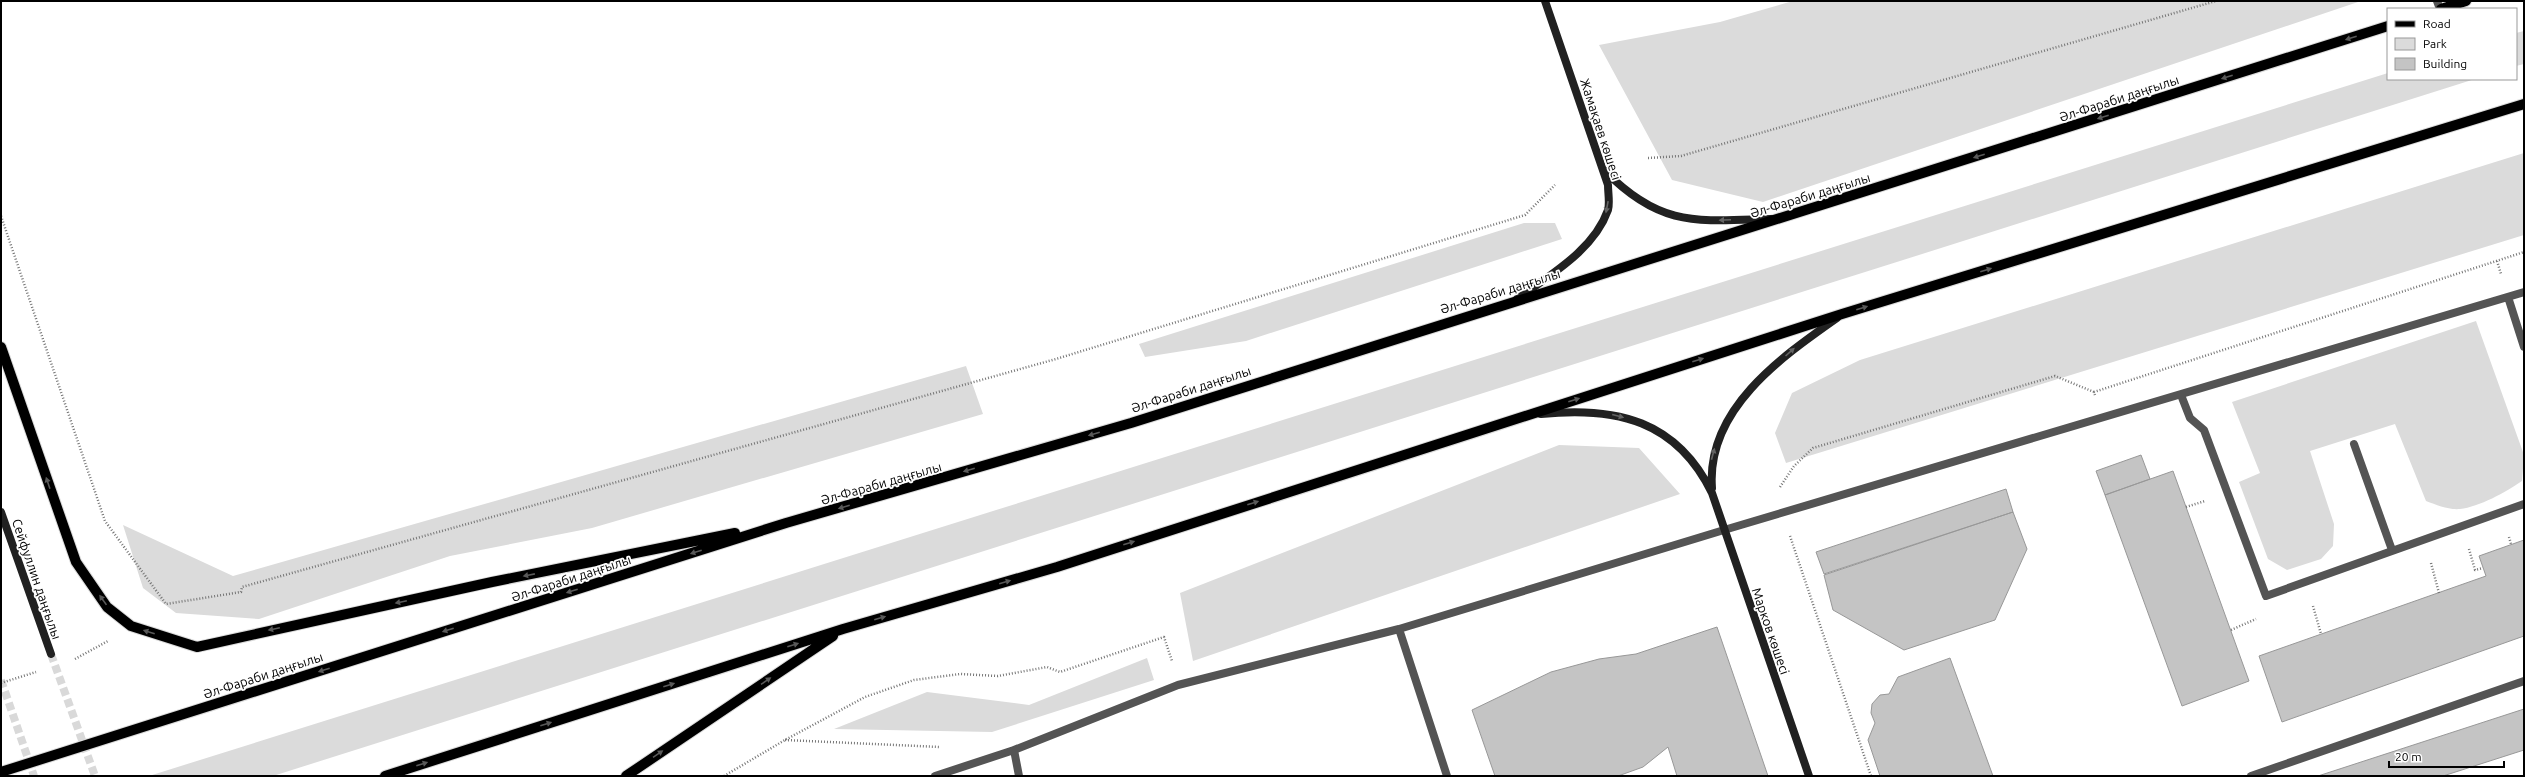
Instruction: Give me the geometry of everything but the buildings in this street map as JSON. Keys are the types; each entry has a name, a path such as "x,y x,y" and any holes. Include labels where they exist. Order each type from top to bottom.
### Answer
{"main road":[{"path":"2443,8 2466,1"},
{"name":"Әл-Фараби даңғылы","path":"1,772 786,523 1131,422 2387,26"},
{"path":"385,776 842,629 1056,567 1842,314 2524,104"},
{"path":"1,348 76,562 107,606 131,626 197,647 492,582 786,523"},
{"path":"626,776 842,629"}],"street":[{"name":"Жамақаев көшесі","path":"1517,300 1571,258 1596,235 1608,208 1608,185 1545,1"},
{"path":"1603,170 1617,184 1661,213 1695,221 1778,218"},
{"path":"935,776 1014,750 1178,685 1399,629 1724,530 2103,419 2524,292"},
{"path":"2508,297 2524,347"},
{"path":"1712,493 1710,468 1713,453 1722,430 1736,406 1799,344 1842,314"},
{"path":"2181,395 2190,418 2204,430 2266,596 2524,504"},
{"path":"1523,416 1572,411 1611,414 1640,423 1668,436 1685,451 1700,469 1712,493"},
{"path":"2354,444 2392,550"},
{"name":"Марков көшесі","path":"1712,493 1809,776"},
{"name":"Сейфуллин даңғылы","path":"1,512 51,654"},
{"path":"1399,629 1447,776"},
{"path":"2251,776 2524,680"},
{"path":"1014,750 1019,776"}],"path":[{"path":"1648,158 1681,156 2216,1"},
{"path":"1,216 105,521 166,604 241,592 242,587 1056,359 1525,215 1555,185"},
{"path":"1871,776 1775,494 1794,466 1813,448 2055,376 2094,392 2524,252"},
{"path":"2094,392 2103,419"},
{"path":"2424,540 2439,593"},
{"path":"2470,556 2475,570 2483,568"},
{"path":"2306,582 2321,634"},
{"path":"724,776 785,740 866,697 914,680 960,674 998,676 1047,667 1060,672 1164,638 1173,666"},
{"path":"785,740 943,747"}],"green space":[{"path":"1793,1 2361,1 1763,202 1672,180 1599,45 1720,22"},
{"path":"2524,31 2524,64 2517,66 2517,33"},
{"path":"2387,73 2387,80 2472,80 273,776 149,776"},
{"path":"2524,153 2524,235 1786,463 1775,433 1792,393 1860,360"},
{"path":"1524,223 1555,223 1562,239 1246,341 1145,357 1139,344"},
{"path":"2476,321 2524,455 2522,481 2492,498 2467,508 2451,509 2426,501 2395,424 2310,451 2334,524 2333,546 2321,559 2287,570 2268,559 2239,482 2260,473 2232,402"},
{"path":"966,366 983,414 592,528 450,556 259,619 176,613 143,588 123,525 233,576"},
{"path":"1559,445 1639,448 1680,494 1193,661 1180,593"},
{"path":"1147,658 1154,680 992,732 834,729 927,692 1029,705"}],"tunnel":[{"path":"51,654 95,776"},
{"path":"1,680 34,776"}]}
